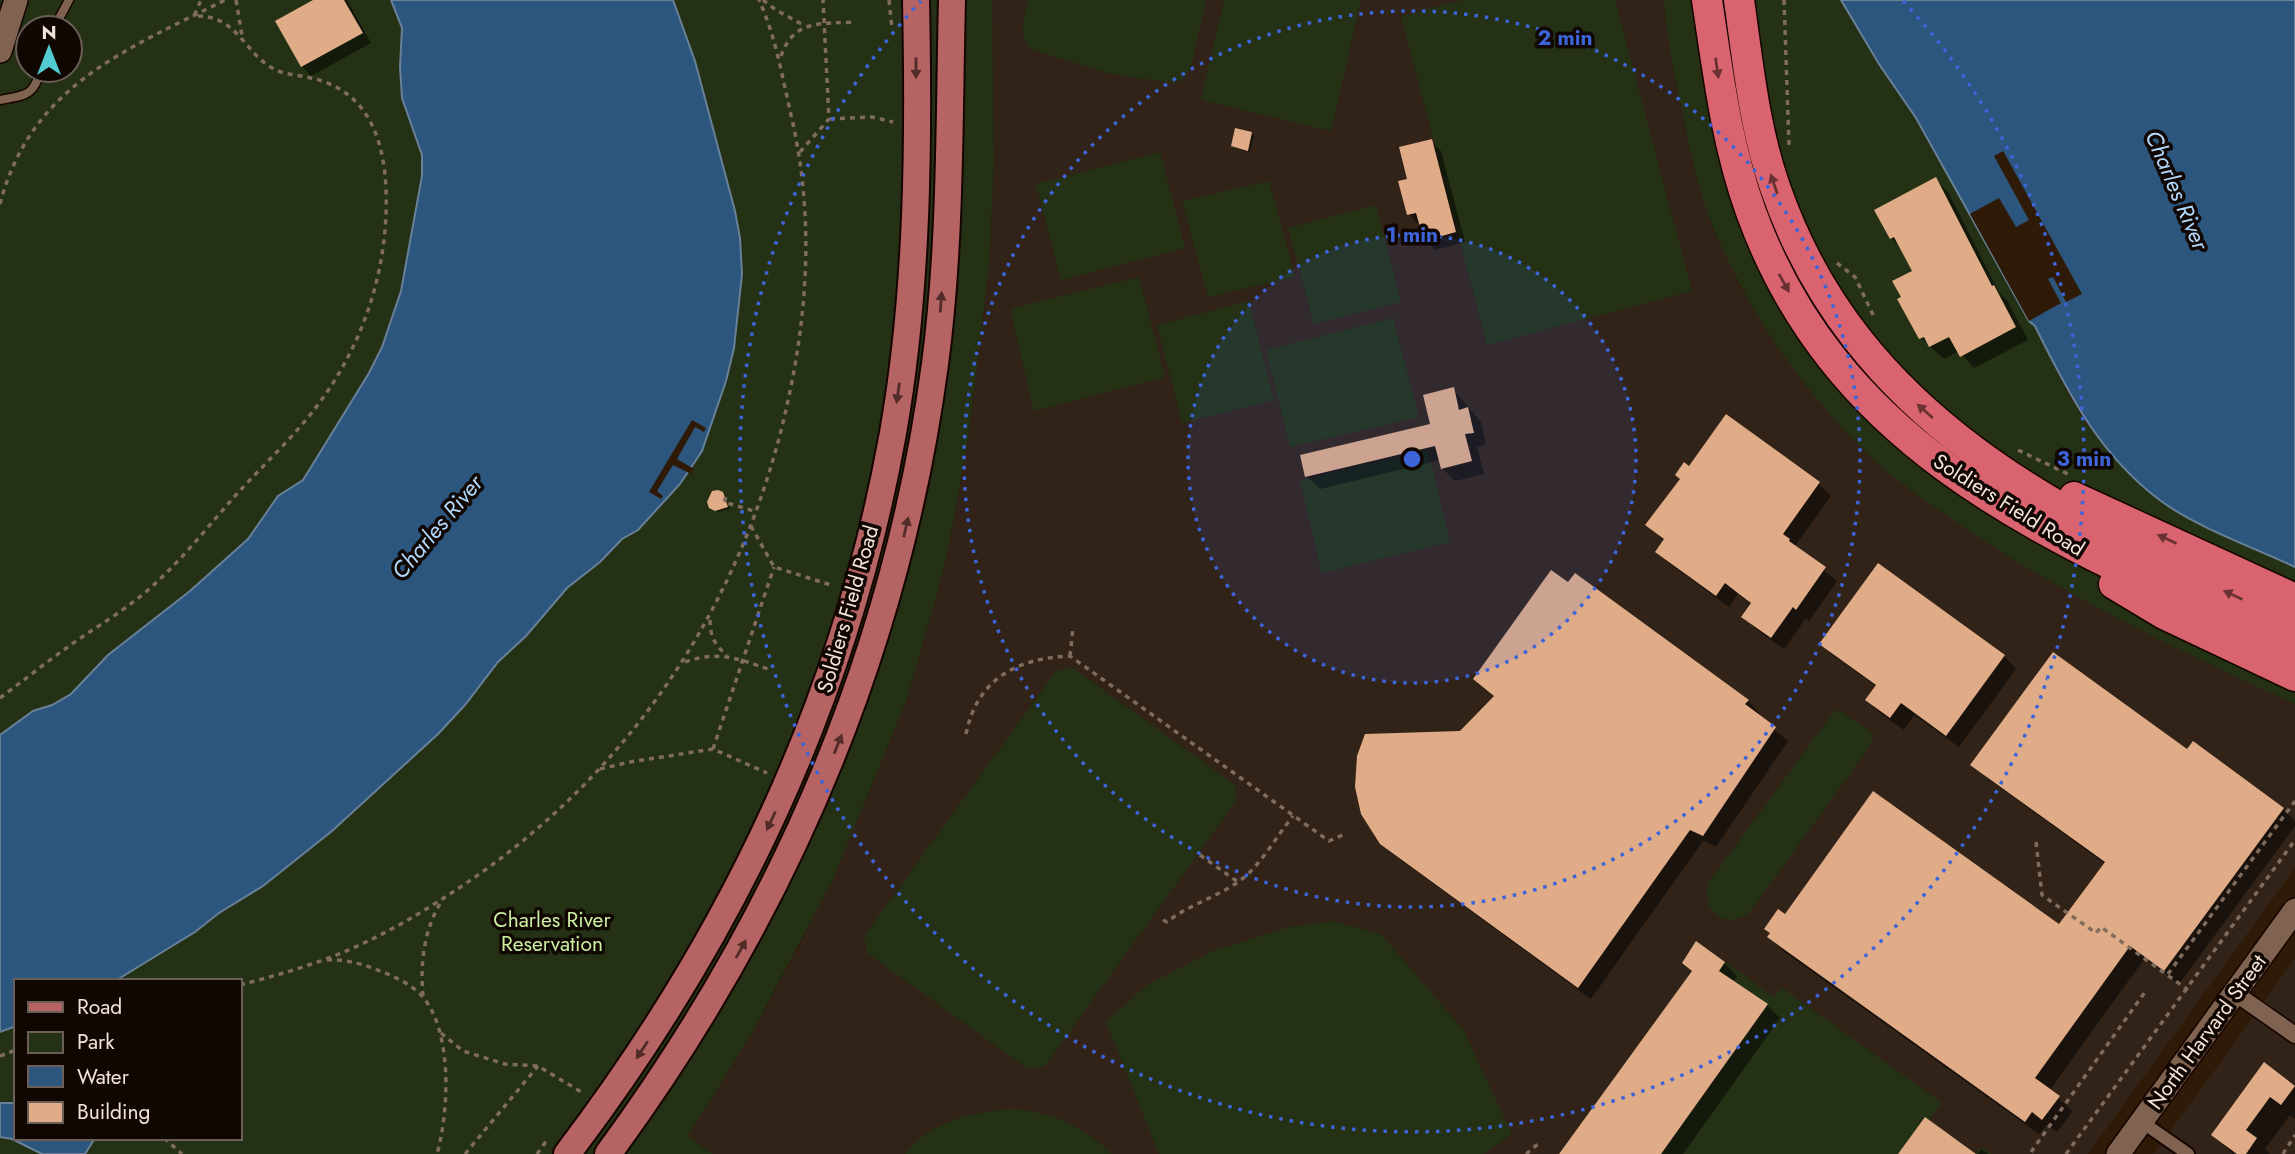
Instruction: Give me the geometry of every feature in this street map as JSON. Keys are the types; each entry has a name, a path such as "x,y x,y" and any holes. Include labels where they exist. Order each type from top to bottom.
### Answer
{"highway":[{"name":"Soldiers Field Road","path":"1707,0 1724,113 1740,180 1764,245 1804,318 1846,375 1905,435 1975,488 2047,533 2295,650"},
{"name":"Soldiers Field Road","path":"1739,0 1764,154 1781,204 1810,268 1840,316 1882,370 1930,416 2041,498 2089,526 2295,624"},
{"path":"1978,454 2295,599"},
{"path":"2047,533 2127,594 2178,622 2295,676"}],"main road":[{"path":"0,51 16,0"},
{"name":"Soldiers Field Road","path":"608,1154 665,1074 692,1001 794,770 832,667 865,560 893,431 907,315 913,234 916,0"},
{"name":"Soldiers Field Road","path":"567,1154 633,1064 692,1001 778,880 820,789 861,684 887,603 921,458 944,256 953,0"},
{"name":"North Harvard Street","path":"2118,1154 2295,910"}],"street":[{"path":"2235,993 2295,1035"},
{"path":"2142,1122 2188,1154"}],"lane":[{"path":"0,100 29,94 36,84"}],"path":[{"path":"194,16 201,0"},
{"path":"0,204 12,168 23,146 41,119 64,93 100,65 225,0"},
{"path":"236,0 242,38"},
{"path":"761,0 805,26"},
{"path":"242,984 302,968 371,940 442,900 520,845 598,770 650,709 710,617 732,574 757,512 779,444 804,307 807,227 800,152 780,58 761,0"},
{"path":"800,152 829,119 823,0"},
{"path":"1784,0 1789,150"},
{"path":"0,698 137,599 170,569 316,407 345,363 366,317 376,282 385,229 385,178 376,131 363,110 342,92 318,79 276,70 218,19 194,16"},
{"path":"780,58 791,35 805,26 854,22"},
{"path":"829,119 872,117 893,122"},
{"path":"1835,261 1855,277 1879,325"},
{"path":"2016,449 2070,475"},
{"path":"726,496 724,502 757,512"},
{"path":"751,526 774,566 834,584"},
{"path":"713,749 774,566"},
{"path":"710,617 713,639 719,649 729,656 771,670"},
{"path":"1070,656 1073,628"},
{"path":"682,663 706,656 729,656"},
{"path":"966,734 976,701 1006,672 1035,659 1070,656 1329,841 1345,834"},
{"path":"598,770 630,762 713,749 767,773"},
{"path":"2168,974 2295,801"},
{"path":"1163,920 1167,922 1245,877 1293,816"},
{"path":"2066,1154 2295,840"},
{"path":"2036,842 2042,895 2096,933 2101,927 2188,990"},
{"path":"1200,855 1238,882"},
{"path":"437,1154 445,1086 444,1049 440,1032 424,998 422,971 425,942 433,914 442,900"},
{"path":"322,960 351,962 384,972 413,988 424,998"},
{"path":"2031,1152 2146,992"},
{"path":"440,1032 463,1051 491,1061 516,1066 538,1066 583,1093"},
{"path":"465,1154 538,1066"},
{"path":"2283,1154 2295,1135"},
{"path":"166,1140 183,1154"},
{"path":"1526,1154 1539,1143"}],"shaded area":[{"path":"992,0 1664,0 1675,80 1692,158 1712,225 1737,281 1771,337 1799,376 1867,454 1910,490 2166,642 2295,704 2295,868 2088,1154 713,1154 688,1136 755,1028 800,944 863,807 907,699 937,594 949,545 969,433 989,267 994,165"},
{"path":"2295,958 2295,1154 2153,1154 2214,1071"}],"green space":[{"path":"0,0 391,0 402,28 402,98 422,155 422,176 401,291 382,347 369,373 303,480 278,496 248,539 190,591 108,655 71,694 52,705 33,711 0,735"},
{"name":"Charles River Reservation","path":"673,0 992,0 994,165 989,267 969,433 949,545 907,699 834,877 755,1028 688,1136 713,1154 0,1154 0,1032 14,1027 14,1140 242,1140 242,979 118,979 263,886 332,831 465,705 498,662 526,636 567,588 600,562 622,539 638,530 659,509 702,451 726,381 734,348 742,274 695,61"},
{"path":"1028,0 1206,0 1190,70 1182,80 1173,83 1111,74 1033,50 1023,34"},
{"path":"1224,0 1361,0 1331,131 1201,100"},
{"path":"1463,0 1615,0 1692,291 1487,345 1401,16"},
{"path":"1664,0 1841,0 1879,64 1916,118 2029,321 2035,326 2067,392 2084,420 2125,469 2195,521 2295,567 2295,704 2123,621 1999,550 1900,482 1820,403 1778,348 1760,319 1713,227 1690,147 1672,60"},
{"path":"1160,152 1185,248 1061,280 1036,184"},
{"path":"1269,181 1295,277 1208,297 1182,201"},
{"path":"1376,205 1401,302 1314,324 1288,228"},
{"path":"1139,277 1165,377 1034,411 1010,309"},
{"path":"1249,301 1274,400 1182,423 1157,325"},
{"path":"1393,318 1419,417 1290,447 1266,350"},
{"path":"1428,450 1450,542 1322,573 1300,480"},
{"path":"1073,668 1235,785 1236,801 1045,1066 1028,1069 867,953 864,936 1056,671"},
{"path":"1839,710 1874,734 1870,746 1750,912 1731,920 1716,914 1707,899 1711,879 1832,714"},
{"path":"1334,921 1382,935 1464,1031 1512,1134 1484,1154 1159,1154 1106,1022 1147,985 1213,951 1289,927"},
{"path":"1696,941 1774,997 1781,987 1942,1103 1929,1120 1975,1153 1981,1147 1991,1154 1559,1154 1692,971 1682,963"},
{"path":"1014,1109 1067,1122 1089,1135 1112,1154 905,1154 927,1133 954,1120 984,1112"}],"water":[{"name":"Charles River","path":"391,0 673,0 695,61 740,238 742,274 734,348 726,381 702,451 680,484 638,530 622,539 600,562 567,588 526,636 498,662 465,705 438,734 332,831 263,886 118,979 14,979 14,1027 0,1032 0,735 33,711 52,705 71,694 108,655 190,591 248,539 278,496 303,480 369,373 382,347 401,291 422,176 422,155 402,98 402,28"},
{"name":"Charles River","path":"1841,0 2295,0 2295,567 2175,511 2139,483 2103,444 2073,399 2035,326 2029,321 1916,118 1879,64"},
{"path":"0,1103 14,1103 14,1140 0,1137"},
{"path":"14,1140 94,1140 85,1154 42,1154"}],"pier":[{"path":"2003,151 2082,294 2066,302 2053,277 2048,279 2061,303 2029,321 1970,214 1999,198 2016,227 2029,220 1994,156"},
{"path":"692,420 706,428 704,432 695,427 677,459 694,469 691,474 673,465 657,491 663,496 661,499 649,492"}],"building":[{"path":"313,0 344,0 363,33 301,67 275,21"},
{"path":"1235,128 1252,132 1248,151 1231,146"},
{"path":"1432,139 1456,232 1424,241 1416,213 1407,215 1398,181 1407,179 1399,147"},
{"path":"1936,177 2016,327 1960,357 1949,337 1929,347 1924,337 1919,339 1897,299 1901,297 1892,281 1912,271 1894,237 1890,239 1874,210"},
{"path":"1454,387 1459,410 1468,407 1474,433 1465,434 1472,461 1441,469 1435,446 1305,477 1300,455 1430,424 1423,395"},
{"path":"1726,414 1820,482 1783,534 1826,567 1796,610 1793,607 1771,638 1741,617 1751,603 1725,583 1716,596 1655,552 1664,539 1645,525 1680,479 1675,475 1684,462 1689,466"},
{"path":"712,491 723,492 728,507 715,511 709,508 707,502"},
{"path":"1878,563 2005,655 1946,736 1901,703 1890,718 1865,700 1876,685 1819,644"},
{"path":"1551,570 1568,582 1575,573 1749,700 1745,704 1776,727 1703,836 1690,830 1578,988 1380,844 1361,814 1355,787 1357,756 1365,734 1460,731 1494,696 1473,679"},
{"path":"2053,652 2187,749 2193,741 2284,808 2164,971 2130,946 2035,1078 2060,1096 2042,1120 2032,1112 2025,1122 1767,937 1770,933 1764,929 1778,909 1785,914 1873,791 2059,924 2105,862 1970,765"},
{"path":"1696,941 1725,962 1719,971 1768,1004 1661,1154 1559,1154 1692,971 1682,963"},
{"path":"2264,1062 2295,1086 2281,1105 2270,1097 2246,1130 2257,1138 2246,1154 2237,1154 2211,1135"},
{"path":"1925,1117 1976,1154 1898,1154"}]}
